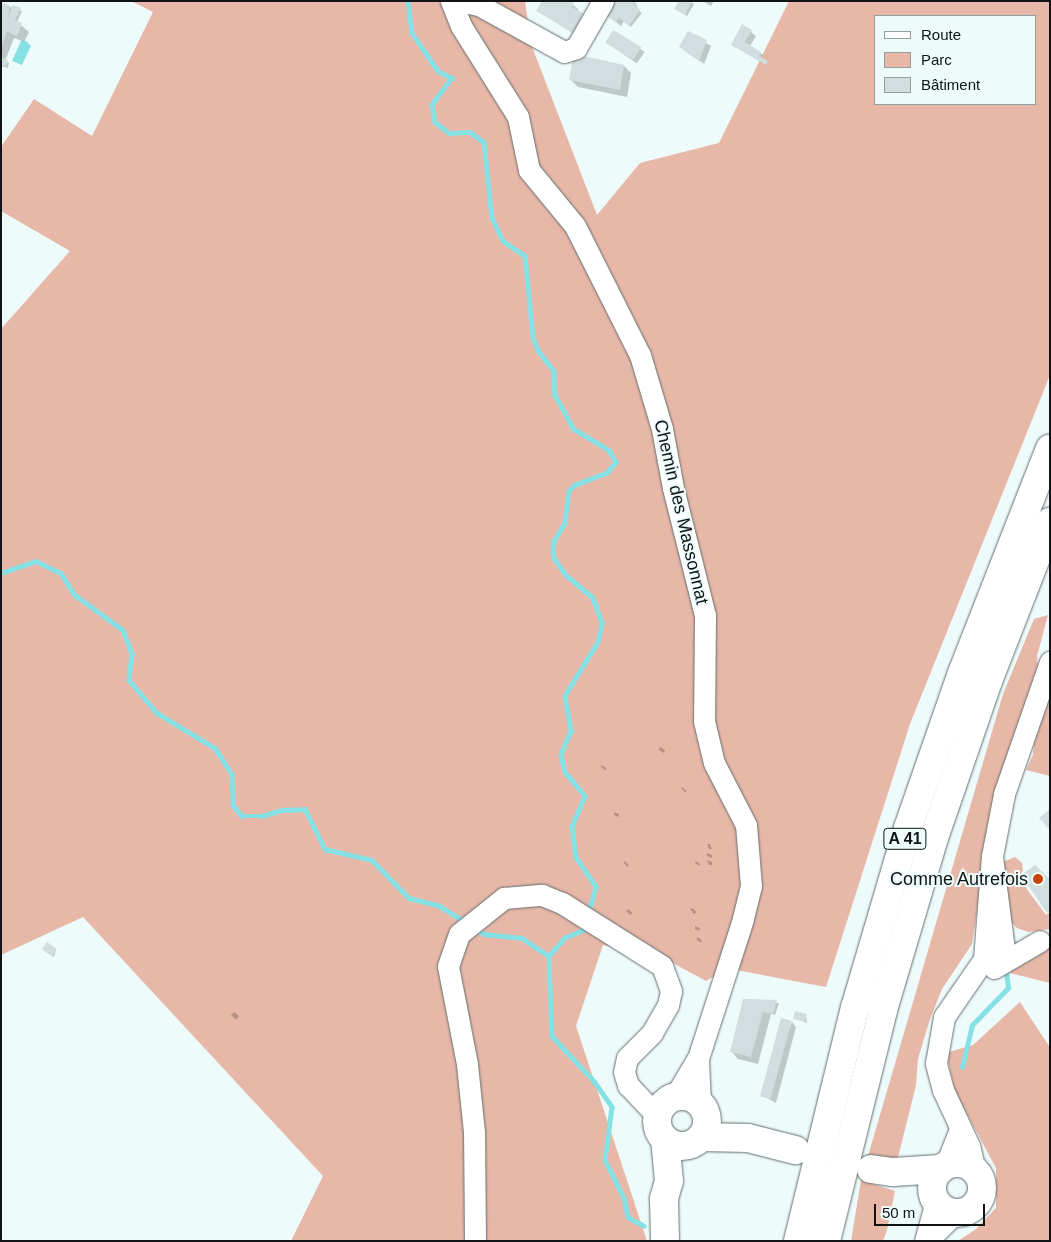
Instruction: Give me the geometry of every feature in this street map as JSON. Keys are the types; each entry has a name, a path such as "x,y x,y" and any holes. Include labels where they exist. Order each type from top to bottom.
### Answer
{"main road":[{"name":"A 41","path":"798,1241 855,1008 908,828 962,673 1050,449"},
{"name":"A 41","path":"826,1241 883,1010 932,846 988,681 1050,522"},
{"path":"665,1114 688,1097 700,1125"},
{"path":"665,1114 675,1145 700,1125"},
{"path":"665,1114 669,1181"},
{"path":"700,1125 795,1150"},
{"path":"665,1241 664,1199 669,1181 700,1125"},
{"path":"962,1164 975,1171 982,1184 981,1197 971,1210 941,1203 882,1170 943,1168 962,1164"},
{"path":"941,1203 933,1183 943,1168"}],"street":[{"name":"Chemin des Massonnat","path":"452,1 461,26 518,117 529,170 574,226 640,355 662,429 673,488 705,615 704,721 714,763 746,825 751,886 743,919 698,1058 665,1114"},
{"path":"458,1 479,5 564,52 576,48 603,1"},
{"path":"996,957 992,856 1004,794 1050,662"},
{"path":"475,1241 474,1132 466,1064 448,966 452,948 459,934 504,898 542,895 562,904 608,931 662,966 671,991 668,1005 652,1033 627,1058 624,1072 628,1085 637,1096 665,1114"},
{"path":"975,1171 969,1146 960,1129 936,1063 944,1017 958,996 996,957 1045,939"},
{"name":"Chemin des Massonnat","path":"698,1058 700,1125"},
{"path":"943,1168 960,1129"},
{"path":"926,1241 941,1203"}],"green space":[{"path":"131,1 525,1 531,44 597,215 640,163 719,143 789,1 1050,1 1050,375 910,724 826,987 720,967 718,974 706,981 658,955 603,945 576,1026 647,1241 291,1241 323,1176 83,917 1,955 1,329 70,251 1,211 1,147 34,99 92,136 153,12"},
{"path":"1048,615 1037,656 1039,683 1033,714 977,911 972,944 942,989 930,1019 918,1059 916,1085 896,1165 865,1175 870,1183 895,1191 887,1230 883,1241 851,1241 861,1180 1003,694 1034,619"},
{"path":"1050,690 1050,776 1026,770 1033,755 1035,730"},
{"path":"1015,857 1022,863 1023,871 1018,877 1046,915 1050,912 1050,929 1028,932 1017,928 1006,917 1000,863"},
{"path":"1050,940 1050,983 1006,972"},
{"path":"1020,1002 1049,1046 1050,1032 1050,1241 958,1241 976,1229 996,1208 996,1168 955,1092 946,1053 973,1045"}],"water":[{"path":"21,41 26,41 31,46 22,65 12,61"}],"building":[{"path":"542,1 570,1 574,3 572,7 590,17 579,36 536,11"},
{"path":"615,1 632,1 640,10 629,26 619,18 615,22 604,14"},
{"path":"679,1 692,1 685,15 674,9"},
{"path":"1,2 10,6 8,17 13,5 21,8 15,20 22,23 17,36 7,31 1,48"},
{"path":"742,24 752,30 745,42 761,52 759,56 768,61 766,65 731,45"},
{"path":"613,30 641,47 634,60 605,43"},
{"path":"688,31 707,40 699,61 679,47"},
{"path":"579,55 624,65 620,90 569,80 573,58"},
{"path":"1,57 8,60 5,66 1,65"},
{"path":"1050,809 1050,830 1039,818"},
{"path":"1035,865 1050,879 1050,910 1047,913 1021,875"},
{"path":"47,942 57,949 52,956 42,949"},
{"path":"743,999 777,1000 773,1014 763,1012 751,1057 730,1052"},
{"path":"795,1011 807,1014 805,1022 793,1019"},
{"path":"781,1018 792,1021 771,1099 760,1096"}],"waterway":[{"path":"408,1 412,33 438,71 452,78 432,105 435,122 449,133 470,132 484,142 492,218 503,241 525,256 533,337 538,350 554,371 555,395 574,429 609,450 616,462 607,473 575,485 569,491 565,523 554,541 553,551 554,558 566,575 593,598 602,623 598,642 565,696 571,731 561,755 565,772 585,796 572,826 576,857 596,887 589,912"},
{"path":"1,573 36,561 61,573 75,595 123,630 132,654 129,680 157,713 215,748 232,774 233,805 242,816 262,816 282,810 305,809 325,849 372,860 409,898 438,905 464,921"},
{"path":"549,956 564,938 590,927"},
{"path":"475,928 484,934 522,938 549,956 552,1036 594,1081 612,1107 605,1160 624,1198 628,1217 644,1226"},
{"path":"962,1067 972,1025 1008,988 1006,972"}],"place":[{"name":"Comme Autrefois","path":"1038,879"}]}
